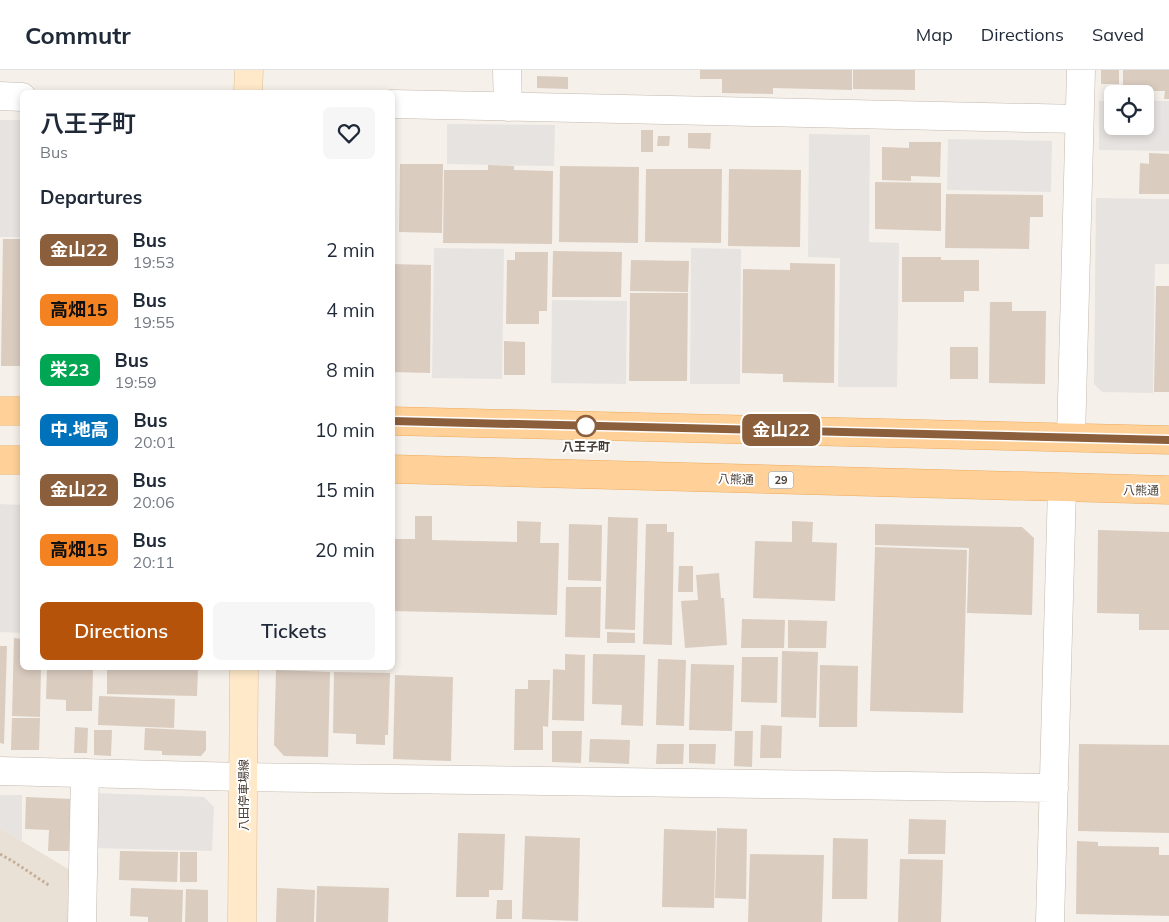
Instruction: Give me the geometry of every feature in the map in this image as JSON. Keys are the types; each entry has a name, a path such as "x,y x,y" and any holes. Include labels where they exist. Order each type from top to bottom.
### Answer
{"main road":[{"path":"248,90 249,70"},
{"path":"0,411 20,412"},
{"path":"395,421 1169,440"},
{"path":"0,460 20,460"},
{"name":"八熊通","path":"395,469 1169,490"},
{"name":"八田停車場線","path":"242,922 244,670"}],"street":[{"path":"507,70 508,107"},
{"path":"1071,437 1081,70"},
{"path":"0,96 20,97"},
{"path":"395,104 1079,119"},
{"path":"1050,922 1062,488"},
{"path":"0,772 1054,788"},
{"path":"82,922 85,773"}],"shaded area":[{"path":"1099,101 1104,101 1104,135 1154,135 1154,101 1169,101 1169,151 1099,150"},
{"path":"0,120 20,120 20,237 0,237"},
{"path":"447,124 555,125 554,166 447,164"},
{"path":"809,134 870,135 869,242 899,243 897,387 838,387 840,258 808,257"},
{"path":"948,139 1052,141 1051,192 947,190"},
{"path":"1096,198 1169,199 1169,264 1155,264 1153,393 1102,392 1094,384"},
{"path":"434,248 504,249 502,379 432,378"},
{"path":"691,248 741,249 740,384 690,384"},
{"path":"552,300 627,301 626,384 551,383"},
{"path":"0,504 20,505 20,633 0,632"},
{"path":"94,793 204,797 214,807 212,851 92,848"},
{"path":"0,795 22,795 22,841 0,828"},
{"path":"0,828 73,872 72,922 0,922"}],"building":[{"path":"700,70 852,70 852,90 773,88 773,94 722,93 722,79 700,79"},
{"path":"853,70 915,70 915,90 853,89"},
{"path":"1101,70 1119,70 1119,84 1101,84"},
{"path":"1123,70 1169,70 1169,99 1164,99 1165,91 1154,91 1154,85 1123,85"},
{"path":"537,76 568,77 568,89 537,88"},
{"path":"641,130 653,130 653,152 641,152"},
{"path":"688,133 711,133 710,149 688,148"},
{"path":"658,136 670,136 669,146 657,146"},
{"path":"909,142 941,142 940,177 911,176 911,181 882,180 882,147 909,148"},
{"path":"1149,153 1169,154 1169,194 1139,194 1140,163 1149,164"},
{"path":"400,164 443,164 442,233 399,232"},
{"path":"488,165 514,166 514,170 553,171 552,244 443,243 444,170 488,170"},
{"path":"560,166 639,167 638,243 559,242"},
{"path":"646,169 722,169 721,243 645,242"},
{"path":"729,169 801,170 800,247 728,246"},
{"path":"875,182 941,183 941,231 875,229"},
{"path":"946,194 1043,195 1043,217 1030,217 1029,249 945,248"},
{"path":"3,239 20,239 20,366 1,366"},
{"path":"553,251 622,252 621,297 552,297"},
{"path":"515,252 548,252 547,311 539,311 539,324 506,324 507,260 515,260"},
{"path":"902,257 941,257 941,260 979,260 979,291 964,291 964,302 902,302"},
{"path":"631,260 689,261 688,292 630,291"},
{"path":"790,263 835,264 834,383 783,382 783,374 742,373 743,269 790,270"},
{"path":"395,264 431,265 430,373 395,372"},
{"path":"1156,286 1169,286 1169,392 1154,392"},
{"path":"630,293 688,293 687,381 629,381"},
{"path":"990,302 1012,302 1012,311 1046,311 1045,384 989,383"},
{"path":"504,341 525,342 525,375 504,375"},
{"path":"950,347 978,347 978,379 950,379"},
{"path":"415,516 432,516 432,540 517,542 517,521 541,522 540,543 559,543 557,615 395,611 395,539 415,539"},
{"path":"608,517 638,518 635,630 605,629"},
{"path":"792,521 813,522 812,542 837,543 835,601 753,598 755,541 792,542"},
{"path":"569,524 602,525 601,581 568,580"},
{"path":"646,524 667,524 667,532 674,532 672,645 643,644"},
{"path":"875,524 1022,527 1034,538 1032,615 967,613 969,548 875,545"},
{"path":"1098,530 1169,532 1169,630 1139,630 1139,614 1097,613"},
{"path":"875,547 967,550 963,713 870,711"},
{"path":"679,566 693,566 693,592 678,592"},
{"path":"719,573 721,598 724,598 727,645 685,648 681,601 698,600 696,575"},
{"path":"566,587 601,587 600,638 565,637"},
{"path":"742,619 785,620 784,648 741,648"},
{"path":"788,620 827,621 826,648 788,648"},
{"path":"607,632 635,633 635,643 607,643"},
{"path":"14,638 20,639 20,670 41,670 40,717 12,716"},
{"path":"0,646 7,646 4,744 0,743"},
{"path":"782,651 818,652 816,718 781,717"},
{"path":"565,654 585,655 584,721 552,720 553,669 565,670"},
{"path":"593,654 645,655 643,726 621,725 622,705 592,704"},
{"path":"742,657 778,657 777,703 741,702"},
{"path":"658,659 686,660 684,726 656,725"},
{"path":"691,664 734,665 732,731 689,730"},
{"path":"820,665 858,666 857,727 819,727"},
{"path":"47,670 93,670 92,711 66,711 66,700 46,699"},
{"path":"107,670 198,670 197,696 107,694"},
{"path":"276,670 330,672 328,757 284,756 274,745"},
{"path":"334,672 390,673 388,735 385,735 385,745 356,744 356,734 333,733"},
{"path":"395,675 453,677 451,761 393,759"},
{"path":"528,680 550,680 548,727 543,726 543,750 514,750 515,689 528,689"},
{"path":"99,696 175,699 174,728 98,725"},
{"path":"12,718 40,718 39,750 11,750"},
{"path":"761,725 782,726 781,758 760,758"},
{"path":"75,727 88,728 87,753 74,753"},
{"path":"145,728 206,731 206,750 201,756 162,755 162,751 144,750"},
{"path":"94,730 112,730 111,756 94,755"},
{"path":"552,731 582,731 581,763 552,762"},
{"path":"735,731 753,731 752,767 734,766"},
{"path":"590,739 630,740 629,764 589,762"},
{"path":"657,744 684,744 683,764 656,764"},
{"path":"689,744 716,744 715,764 689,763"},
{"path":"1079,744 1169,745 1169,833 1078,831"},
{"path":"26,797 73,799 72,851 48,851 49,830 25,829"},
{"path":"909,819 946,820 945,854 908,854"},
{"path":"717,828 747,829 746,899 715,898"},
{"path":"664,829 716,831 714,908 662,907"},
{"path":"458,833 505,834 503,890 489,890 489,897 456,897"},
{"path":"525,836 580,838 578,921 522,919"},
{"path":"833,838 868,839 867,899 832,899"},
{"path":"1077,841 1098,842 1098,846 1159,847 1159,855 1169,855 1169,916 1076,914"},
{"path":"120,851 178,852 177,882 119,880"},
{"path":"180,852 197,852 197,882 180,882"},
{"path":"750,854 824,855 822,922 748,922"},
{"path":"900,859 943,860 941,922 898,922"},
{"path":"317,886 389,888 388,922 316,922"},
{"path":"131,888 183,890 182,922 148,922 148,917 130,916"},
{"path":"277,888 315,890 314,922 276,922"},
{"path":"186,889 208,890 208,922 185,922"},
{"path":"497,900 512,900 512,919 496,919"}],"bus line":[{"name":"金山22","path":"395,421 1169,440"}],"place":[{"name":"八王子町","path":"586,426"}]}
